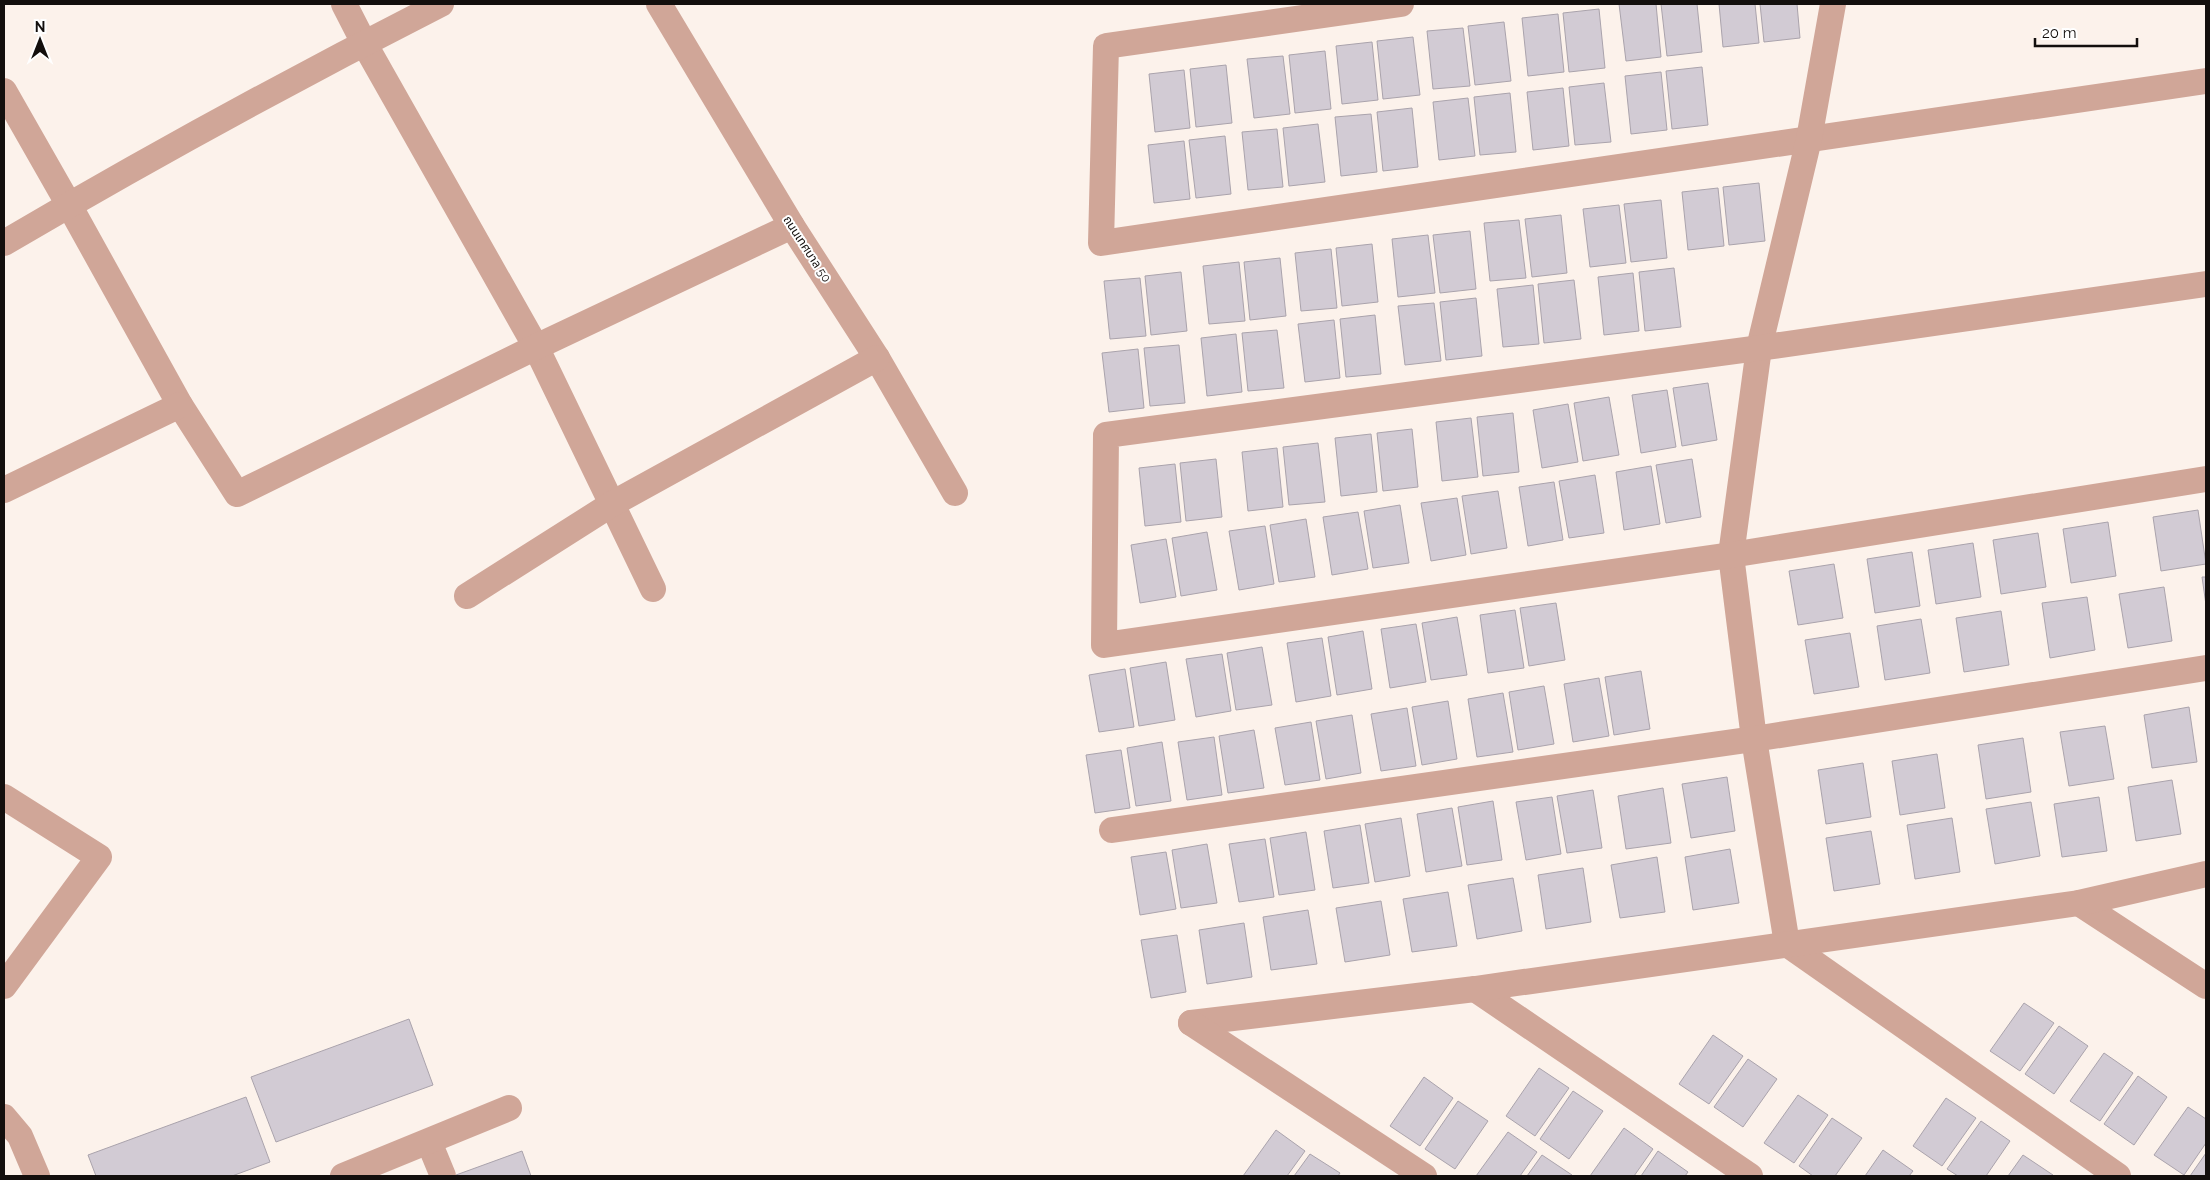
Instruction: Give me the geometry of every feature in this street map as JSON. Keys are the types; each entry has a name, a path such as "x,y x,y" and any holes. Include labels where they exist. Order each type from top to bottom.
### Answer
{"street":[{"path":"344,4 364,43 536,347 653,589"},
{"path":"4,243 69,205 364,43 441,4"},
{"name":"ถนนเทศบาล 50","path":"659,4 792,226 877,358 955,493"},
{"path":"1402,4 1106,46 1101,243 2206,81"},
{"path":"1833,4 1809,139 1759,348 1731,555 1754,738 1787,944 2118,1176"},
{"path":"4,91 180,405 237,494 536,347 792,226"},
{"path":"2206,284 1759,348 1106,435 1104,645 1731,555 2206,479"},
{"path":"467,596 612,504 877,358"},
{"path":"4,490 180,405"},
{"path":"1112,830 1754,738 2206,668"},
{"path":"4,797 99,857 4,986"},
{"path":"1424,1176 1191,1023 1475,988 2079,903 2206,874"},
{"path":"2079,903 2206,986"},
{"path":"1475,988 1750,1176"},
{"path":"343,1176 509,1108"},
{"path":"4,1117 20,1136 37,1176"},
{"path":"429,1142 443,1176"}],"building":[{"path":"1619,4 1656,4 1661,57 1626,61"},
{"path":"1661,4 1697,4 1702,52 1667,56"},
{"path":"1719,4 1755,4 1759,43 1723,47"},
{"path":"1760,4 1797,4 1800,38 1764,42"},
{"path":"1599,9 1605,68 1569,72 1563,13"},
{"path":"1558,14 1564,72 1528,76 1522,18"},
{"path":"1504,22 1511,81 1475,85 1468,26"},
{"path":"1463,28 1470,86 1433,89 1427,31"},
{"path":"1413,37 1420,95 1383,99 1377,41"},
{"path":"1372,42 1378,100 1342,104 1336,46"},
{"path":"1325,51 1331,109 1295,113 1289,55"},
{"path":"1283,56 1290,114 1254,118 1247,59"},
{"path":"1226,65 1232,123 1196,127 1190,69"},
{"path":"1702,67 1708,125 1672,129 1666,71"},
{"path":"1184,70 1190,128 1155,132 1149,74"},
{"path":"1661,72 1667,130 1631,134 1625,76"},
{"path":"1604,83 1611,142 1575,145 1569,87"},
{"path":"1563,88 1569,146 1533,150 1527,92"},
{"path":"1510,93 1516,152 1480,155 1474,97"},
{"path":"1468,98 1475,156 1439,160 1433,102"},
{"path":"1412,108 1418,167 1383,171 1377,112"},
{"path":"1371,114 1377,172 1341,176 1335,117"},
{"path":"1318,124 1325,182 1289,186 1283,128"},
{"path":"1277,129 1283,187 1248,190 1242,132"},
{"path":"1225,136 1231,194 1196,198 1189,140"},
{"path":"1184,141 1190,199 1154,203 1148,145"},
{"path":"1759,183 1765,241 1729,245 1723,187"},
{"path":"1718,188 1724,246 1688,250 1682,192"},
{"path":"1661,200 1667,258 1631,262 1624,204"},
{"path":"1619,205 1626,263 1590,267 1583,209"},
{"path":"1561,215 1567,273 1532,277 1525,219"},
{"path":"1519,220 1526,278 1490,281 1484,223"},
{"path":"1470,231 1476,289 1440,293 1433,235"},
{"path":"1428,235 1435,293 1398,297 1392,239"},
{"path":"1372,244 1378,302 1342,306 1336,248"},
{"path":"1331,249 1337,308 1301,311 1295,253"},
{"path":"1280,258 1286,316 1250,320 1244,262"},
{"path":"1239,262 1245,321 1209,324 1203,266"},
{"path":"1674,268 1681,327 1645,331 1639,272"},
{"path":"1181,272 1187,331 1151,335 1145,276"},
{"path":"1633,273 1639,331 1604,335 1598,277"},
{"path":"1140,278 1146,336 1110,339 1104,281"},
{"path":"1574,280 1581,339 1544,343 1538,284"},
{"path":"1533,285 1539,344 1503,347 1497,289"},
{"path":"1476,298 1482,356 1446,360 1440,302"},
{"path":"1434,303 1441,361 1405,365 1398,306"},
{"path":"1375,315 1381,374 1346,377 1340,319"},
{"path":"1334,320 1340,378 1305,382 1298,324"},
{"path":"1277,330 1284,388 1248,391 1242,333"},
{"path":"1236,334 1242,392 1207,396 1201,338"},
{"path":"1179,345 1185,403 1150,406 1144,348"},
{"path":"1138,349 1144,408 1109,412 1102,353"},
{"path":"1708,383 1717,440 1682,446 1673,388"},
{"path":"1667,390 1676,447 1641,453 1632,395"},
{"path":"1609,397 1619,455 1583,461 1574,403"},
{"path":"1568,404 1578,462 1542,468 1533,410"},
{"path":"1513,413 1519,472 1483,476 1477,417"},
{"path":"1471,418 1478,477 1442,481 1436,422"},
{"path":"1412,429 1418,487 1383,491 1377,433"},
{"path":"1371,434 1377,492 1341,496 1335,438"},
{"path":"1318,443 1325,502 1289,505 1283,447"},
{"path":"1277,448 1283,507 1248,511 1242,452"},
{"path":"1216,459 1222,517 1186,521 1180,463"},
{"path":"1692,459 1701,517 1666,523 1656,465"},
{"path":"1175,464 1181,522 1145,526 1139,468"},
{"path":"1651,466 1660,524 1624,530 1616,472"},
{"path":"1595,475 1604,533 1569,538 1559,481"},
{"path":"1554,482 1563,540 1528,546 1519,487"},
{"path":"1498,491 1507,548 1471,554 1462,496"},
{"path":"1457,498 1466,555 1431,561 1421,503"},
{"path":"1400,505 1409,563 1373,568 1364,511"},
{"path":"2198,510 2206,564 2161,571 2153,517"},
{"path":"1358,512 1368,569 1332,575 1323,517"},
{"path":"1306,519 1315,577 1279,582 1270,525"},
{"path":"2108,522 2116,576 2071,583 2063,529"},
{"path":"1265,526 1274,584 1239,590 1229,531"},
{"path":"1207,532 1217,590 1181,596 1172,538"},
{"path":"2038,533 2046,587 2001,594 1993,540"},
{"path":"1166,539 1176,597 1140,603 1131,545"},
{"path":"1973,543 1981,597 1936,604 1928,550"},
{"path":"1912,552 1920,606 1875,613 1867,559"},
{"path":"1834,564 1843,618 1798,625 1789,571"},
{"path":"2202,577 2206,577 2206,605"},
{"path":"2164,587 2172,641 2128,648 2119,594"},
{"path":"2087,597 2095,650 2050,658 2042,603"},
{"path":"1556,603 1565,660 1529,666 1520,608"},
{"path":"1515,610 1524,668 1488,673 1480,615"},
{"path":"2001,611 2009,665 1964,672 1956,618"},
{"path":"1457,617 1467,675 1431,680 1422,623"},
{"path":"1921,619 1930,673 1885,680 1877,626"},
{"path":"1416,624 1426,682 1390,688 1381,629"},
{"path":"1363,631 1372,689 1337,695 1328,637"},
{"path":"1850,633 1859,687 1814,694 1805,640"},
{"path":"1322,638 1331,696 1296,702 1287,643"},
{"path":"1262,647 1272,705 1236,710 1227,653"},
{"path":"1222,654 1231,711 1196,717 1186,659"},
{"path":"1166,662 1175,720 1139,726 1130,668"},
{"path":"1125,669 1134,727 1099,732 1089,675"},
{"path":"1641,671 1650,729 1614,735 1605,677"},
{"path":"1599,678 1609,736 1573,742 1564,684"},
{"path":"1544,686 1554,744 1518,750 1509,692"},
{"path":"1503,693 1513,752 1477,757 1468,699"},
{"path":"1448,701 1457,759 1422,765 1412,707"},
{"path":"2189,707 2197,762 2152,768 2144,715"},
{"path":"1407,708 1416,766 1381,771 1371,714"},
{"path":"1352,715 1361,773 1326,779 1316,721"},
{"path":"1311,722 1320,780 1285,785 1275,728"},
{"path":"2105,726 2114,779 2069,786 2060,732"},
{"path":"1254,730 1264,788 1228,793 1219,736"},
{"path":"1214,737 1222,795 1187,800 1178,742"},
{"path":"2023,738 2031,792 1986,799 1978,745"},
{"path":"1162,742 1171,801 1136,806 1127,748"},
{"path":"1121,750 1130,808 1095,813 1086,755"},
{"path":"1937,754 1945,808 1900,815 1892,761"},
{"path":"1863,763 1871,817 1826,824 1818,770"},
{"path":"1727,777 1735,831 1691,838 1682,784"},
{"path":"2172,780 2181,834 2136,841 2128,787"},
{"path":"1663,788 1671,843 1626,849 1618,796"},
{"path":"1593,790 1602,848 1567,853 1557,796"},
{"path":"1552,797 1561,854 1526,860 1516,802"},
{"path":"2099,797 2107,851 2062,857 2054,804"},
{"path":"1493,801 1502,860 1467,865 1458,807"},
{"path":"2031,802 2040,856 1995,864 1986,809"},
{"path":"1452,808 1462,866 1426,872 1417,814"},
{"path":"1401,818 1410,876 1375,882 1365,824"},
{"path":"1952,818 1960,872 1915,879 1907,825"},
{"path":"1360,825 1369,883 1333,888 1324,831"},
{"path":"1871,831 1880,884 1834,891 1826,838"},
{"path":"1306,832 1315,890 1279,895 1270,838"},
{"path":"1265,839 1274,897 1239,902 1229,844"},
{"path":"1207,844 1217,903 1181,908 1172,850"},
{"path":"1730,849 1739,903 1693,910 1685,857"},
{"path":"1166,852 1176,909 1140,915 1131,857"},
{"path":"1657,857 1665,912 1620,918 1611,865"},
{"path":"1583,868 1591,922 1546,929 1538,875"},
{"path":"1513,878 1522,931 1477,939 1468,885"},
{"path":"1448,892 1457,946 1412,952 1403,899"},
{"path":"1381,901 1390,955 1345,962 1336,908"},
{"path":"1308,910 1317,964 1271,970 1263,917"},
{"path":"1244,923 1252,977 1207,984 1199,930"},
{"path":"1177,935 1186,992 1151,998 1141,940"},
{"path":"2024,1003 2054,1023 2020,1071 1990,1051"},
{"path":"409,1019 433,1085 276,1142 251,1077"},
{"path":"2059,1026 2088,1046 2054,1094 2025,1074"},
{"path":"1713,1035 1743,1056 1709,1104 1679,1084"},
{"path":"2104,1053 2133,1073 2100,1121 2070,1101"},
{"path":"1748,1059 1777,1079 1743,1127 1714,1107"},
{"path":"1539,1068 1569,1088 1535,1136 1506,1116"},
{"path":"2138,1076 2167,1097 2134,1145 2104,1124"},
{"path":"1424,1077 1453,1098 1420,1146 1390,1126"},
{"path":"1573,1091 1603,1111 1569,1159 1540,1139"},
{"path":"1798,1095 1828,1115 1794,1163 1764,1143"},
{"path":"246,1097 270,1162 232,1176 96,1176 88,1155"},
{"path":"1946,1098 1976,1118 1942,1166 1913,1146"},
{"path":"1458,1101 1488,1121 1455,1169 1425,1149"},
{"path":"2188,1107 2206,1119 2206,1143 2184,1175 2154,1155"},
{"path":"1832,1118 1862,1138 1835,1176 1813,1176 1799,1166"},
{"path":"1981,1121 2010,1141 1986,1176 1958,1176 1947,1169"},
{"path":"1624,1128 1653,1149 1634,1176 1590,1176"},
{"path":"1276,1130 1305,1151 1287,1176 1243,1176"},
{"path":"1508,1132 1537,1152 1520,1176 1476,1176"},
{"path":"1883,1150 1913,1171 1909,1176 1865,1176"},
{"path":"522,1151 531,1176 456,1176 456,1175"},
{"path":"1658,1151 1688,1172 1685,1176 1641,1176"},
{"path":"2206,1153 2206,1176 2190,1176"},
{"path":"1310,1154 1340,1173 1338,1176 1294,1176"},
{"path":"1542,1155 1572,1175 1527,1176"},
{"path":"2023,1155 2053,1175 2008,1176"}]}
